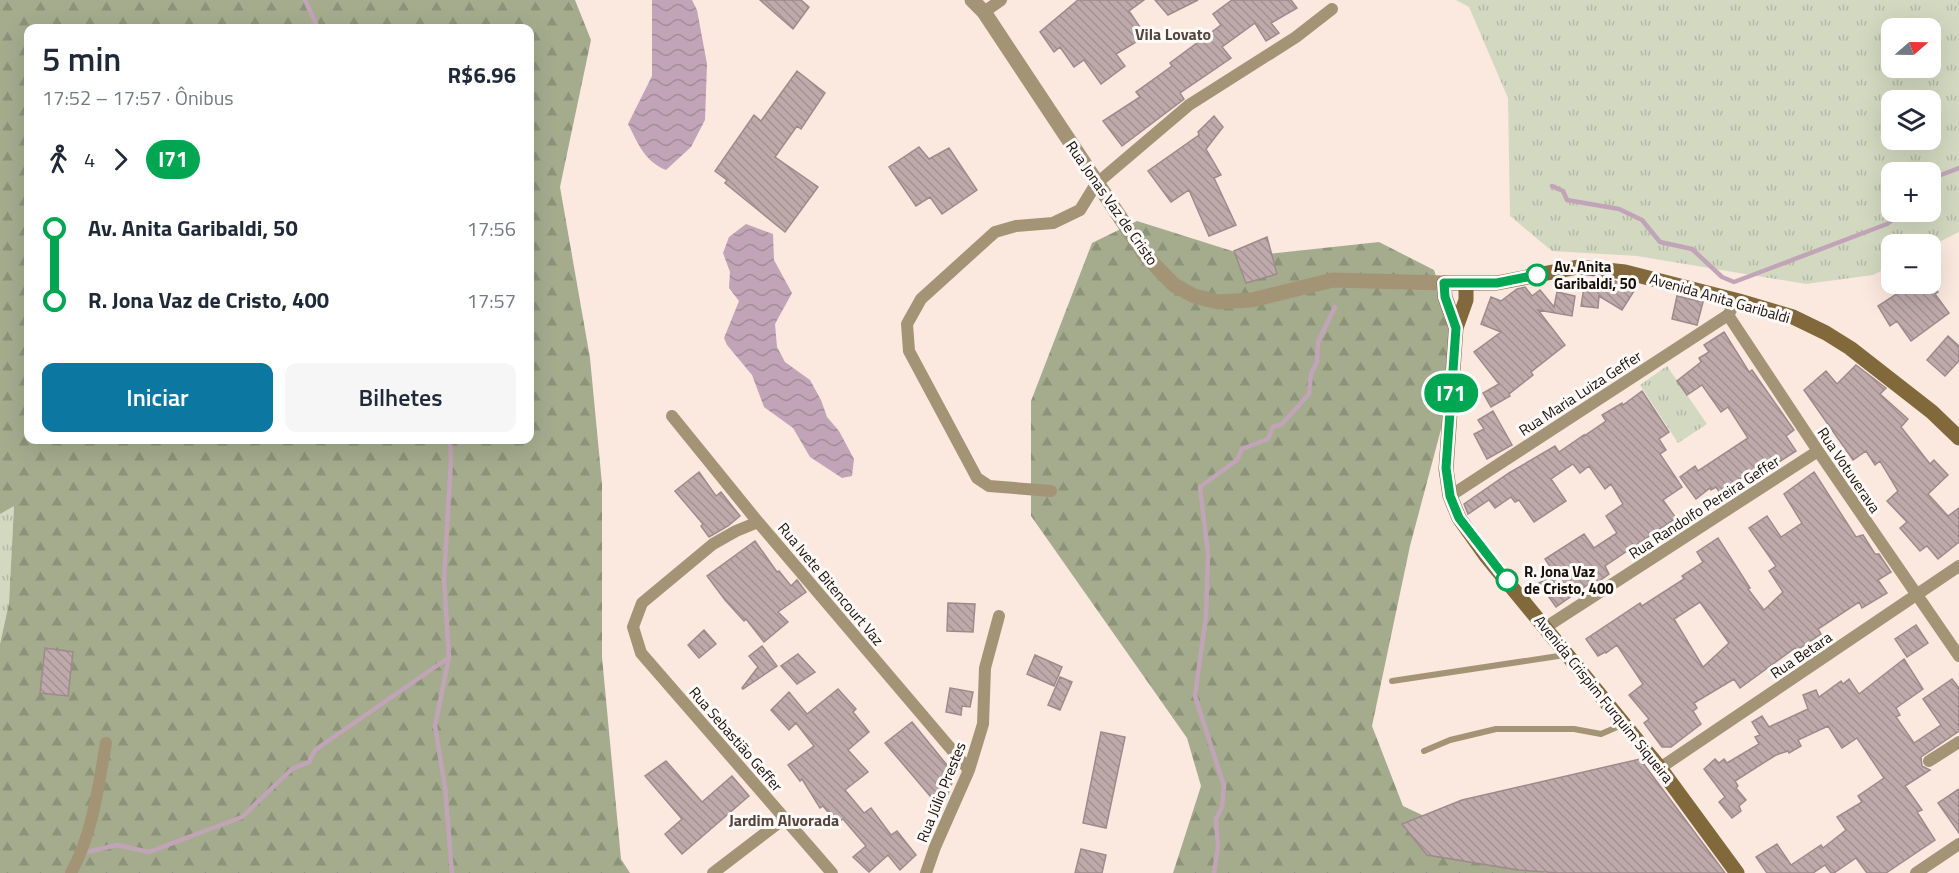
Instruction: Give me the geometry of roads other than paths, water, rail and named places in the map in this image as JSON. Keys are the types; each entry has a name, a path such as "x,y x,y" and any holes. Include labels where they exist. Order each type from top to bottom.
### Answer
{"main road":[{"name":"Avenida Anita Garibaldi","path":"1444,283 1497,283 1578,267 1625,272 1740,301 1793,318 1826,333 1850,348 1932,412 1959,438"},
{"path":"1444,283 1445,297 1456,328"},
{"name":"Avenida Crispim Furquim Siqueira","path":"1466,284 1466,300 1456,328 1446,468 1450,496 1459,518 1660,768 1737,873"}],"street":[{"name":"Rua Jonas Vaz de Cristo","path":"972,0 984,12 1145,255 1174,285 1194,296 1218,302 1252,300 1333,280 1444,283"},
{"path":"984,12 1001,0"},
{"path":"1051,491 989,486 976,478 909,351 908,324 921,298 995,232 1016,226 1053,223 1080,210 1096,184 1189,105 1296,37 1332,9"},
{"path":"1728,315 1740,301"},
{"name":"Rua Votuverava","path":"1728,315 1959,656"},
{"name":"Rua Maria Luiza Geffer","path":"1450,496 1728,315"},
{"name":"Rua Ivete Bitencourt Vaz","path":"672,416 758,522 969,770"},
{"name":"Rua Randolfo Pereira Geffer","path":"1546,627 1818,451"},
{"name":"Rua Sebastião Geffer","path":"758,522 713,544 642,603 633,627 640,653 832,873"},
{"name":"Rua Betara","path":"1660,768 1959,566"},
{"name":"Rua Júlio Prestes","path":"926,873 969,770 983,724 985,668 999,616"},
{"path":"1929,761 1959,742"},
{"path":"71,873 82,853 95,808 105,743"},
{"path":"713,873 785,818"},
{"path":"1916,873 1959,844"}],"lane":[{"path":"1392,681 1569,654"},
{"path":"1424,751 1450,740 1496,729 1574,729 1600,734 1624,724"}],"water":[{"path":"652,0 692,0 697,10 707,64 705,120 691,147 666,170 652,162 647,156 628,124 652,76"},
{"path":"746,224 773,234 774,260 792,293 775,324 777,347 785,362 810,380 827,417 839,431 854,459 852,476 842,478 810,457 793,428 764,407 752,375 727,345 724,338 739,301 729,288 730,272 723,253 729,237"}],"waterway":[{"path":"305,0 316,24"},
{"path":"1941,175 1959,168"},
{"path":"1552,186 1563,191 1567,200 1619,209 1642,220 1660,242 1692,249 1722,277 1734,282 1890,222"},
{"path":"1214,873 1218,847 1216,819 1222,807 1224,786 1195,696 1206,616 1208,554 1200,487 1237,460 1242,449 1268,439 1273,427 1282,424 1309,394 1311,374 1317,362 1318,342 1335,307"},
{"path":"450,444 444,579 449,657 435,726 445,787 452,873"},
{"path":"82,853 117,845 149,852 242,817 292,769 309,762 315,750 448,658"}],"place":[{"name":"Av. Anita Garibaldi, 50","path":"1537,275"},
{"name":"R. Jona Vaz de Cristo, 400","path":"1507,580"}],"district":[{"name":"Vila Lovato","path":"1173,34"},
{"name":"Jardim Alvorada","path":"784,820"}]}
